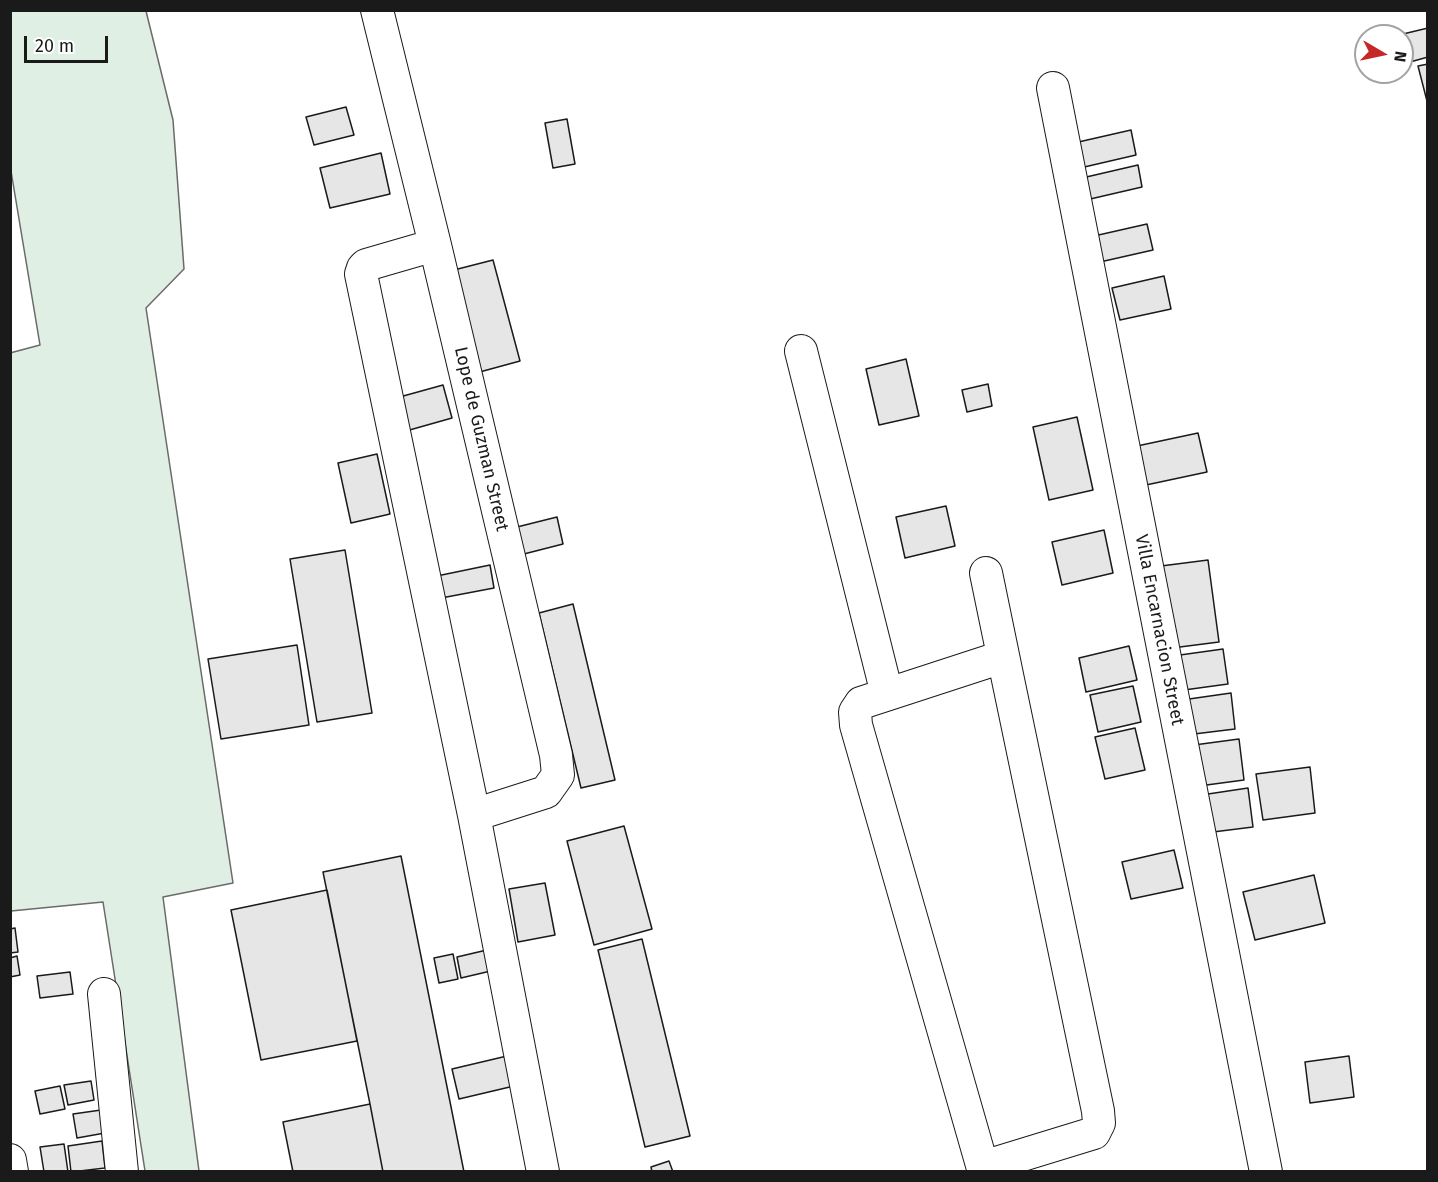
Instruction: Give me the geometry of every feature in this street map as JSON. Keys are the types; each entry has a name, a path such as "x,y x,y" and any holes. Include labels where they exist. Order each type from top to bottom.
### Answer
{"street":[{"name":"Lope de Guzman Street","path":"377,10 556,754 558,775 546,792 474,815"},
{"name":"Villa Encarnacion Street","path":"1053,88 1266,1172"},
{"path":"435,245 366,265 361,274 474,815 543,1172"},
{"path":"801,351 887,694"},
{"path":"986,573 1098,1111 1099,1123 1094,1133 983,1169 856,725 855,712 861,703 993,660 1001,663 1006,670"},
{"path":"104,994 122,1172"},
{"path":"10,1160 12,1172"}],"green space":[{"path":"11,11 146,11 173,120 184,269 146,308 233,883 163,897 199,1171 145,1171 103,902 11,911 10,353 40,345 11,171"}],"building":[{"path":"1428,28 1428,57 1414,61 1414,31"},
{"path":"1428,64 1428,105 1418,66"},
{"path":"346,107 354,135 314,145 306,117"},
{"path":"567,119 575,164 553,168 545,123"},
{"path":"1131,130 1136,155 1080,168 1074,143"},
{"path":"381,153 390,194 330,208 320,168"},
{"path":"1138,165 1142,187 1086,200 1082,178"},
{"path":"1147,224 1153,250 1100,262 1094,236"},
{"path":"493,260 520,361 476,373 450,271"},
{"path":"1164,276 1171,309 1120,320 1112,288"},
{"path":"906,359 919,416 879,425 866,369"},
{"path":"988,384 992,406 967,412 962,390"},
{"path":"443,385 452,418 406,431 396,398"},
{"path":"1077,417 1093,490 1049,500 1033,427"},
{"path":"1198,433 1207,472 1146,485 1137,446"},
{"path":"377,454 390,514 351,523 338,463"},
{"path":"946,506 955,546 905,558 896,517"},
{"path":"557,517 563,544 520,555 513,528"},
{"path":"1104,530 1113,573 1062,585 1052,542"},
{"path":"345,550 372,713 317,722 290,559"},
{"path":"1208,560 1219,642 1172,648 1161,566"},
{"path":"490,565 494,588 436,599 432,577"},
{"path":"573,604 615,780 581,788 539,613"},
{"path":"297,645 309,725 221,739 208,659"},
{"path":"1129,646 1137,680 1086,692 1079,658"},
{"path":"1223,649 1228,684 1184,690 1180,655"},
{"path":"1133,686 1141,722 1098,732 1090,695"},
{"path":"1231,693 1235,729 1194,734 1189,699"},
{"path":"1135,728 1145,770 1105,779 1095,737"},
{"path":"1239,739 1244,780 1199,786 1194,745"},
{"path":"1310,767 1315,813 1263,820 1256,774"},
{"path":"1248,788 1253,827 1213,832 1208,794"},
{"path":"624,826 652,929 594,945 567,841"},
{"path":"1174,850 1183,888 1131,899 1122,862"},
{"path":"401,856 464,1172 383,1172 323,872"},
{"path":"1314,875 1325,923 1255,940 1243,892"},
{"path":"545,883 555,935 518,942 509,889"},
{"path":"327,890 357,1041 261,1060 231,910"},
{"path":"15,928 18,952 10,953 10,929"},
{"path":"642,939 690,1136 645,1147 598,950"},
{"path":"491,949 495,970 461,978 457,957"},
{"path":"453,954 458,979 439,983 434,958"},
{"path":"17,956 20,975 10,977 10,958"},
{"path":"70,972 73,994 40,998 37,976"},
{"path":"507,1056 514,1086 459,1099 452,1069"},
{"path":"1349,1056 1354,1097 1310,1103 1305,1062"},
{"path":"91,1081 94,1100 68,1105 64,1085"},
{"path":"60,1086 65,1109 40,1114 35,1091"},
{"path":"370,1104 383,1172 293,1172 283,1122"},
{"path":"101,1110 105,1133 77,1138 73,1114"},
{"path":"102,1141 105,1168 71,1172 68,1146"},
{"path":"64,1144 68,1172 44,1172 40,1147"},
{"path":"669,1161 673,1172 652,1172 651,1167"}]}
